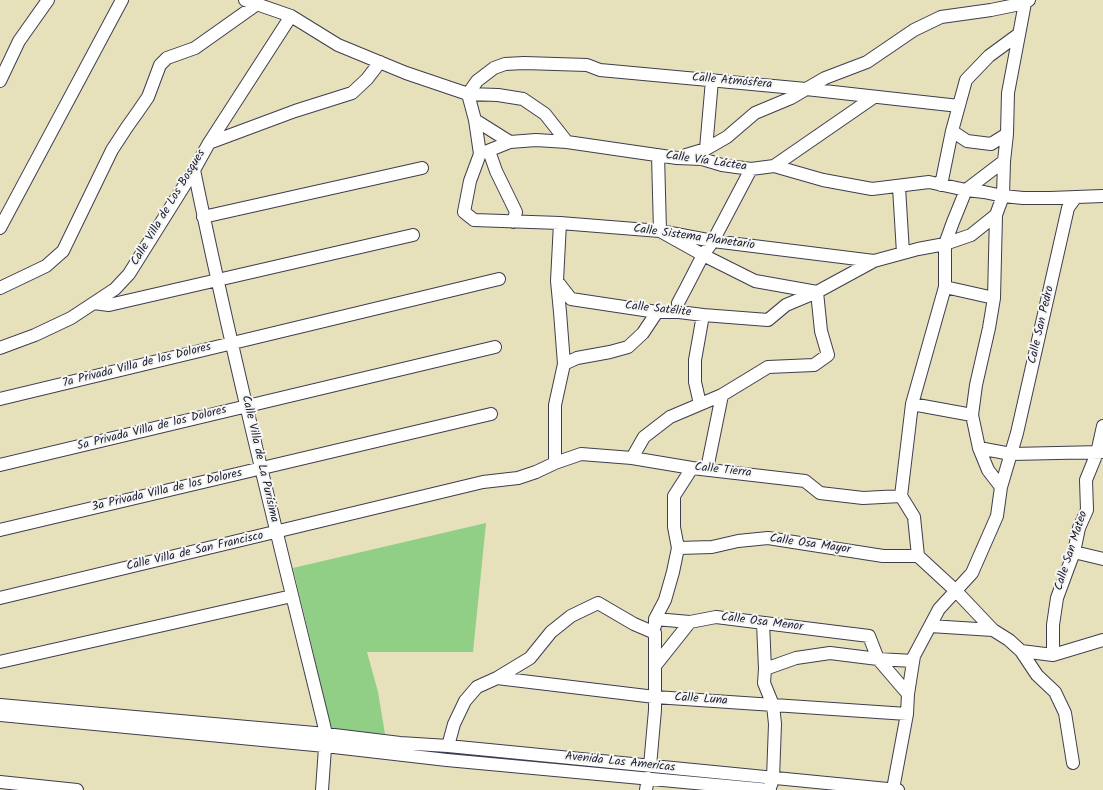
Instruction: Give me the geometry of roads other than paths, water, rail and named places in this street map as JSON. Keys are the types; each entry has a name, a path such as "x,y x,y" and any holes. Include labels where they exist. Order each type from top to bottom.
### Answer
{"street":[{"path":"0,81 19,41 48,0"},
{"path":"0,228 122,0"},
{"path":"245,0 291,16 338,45 406,73 468,94 498,95 523,99 545,114 567,142"},
{"path":"677,158 706,149 727,137 755,114 791,98 825,78 867,62 914,30 941,17 991,10 1027,1 1008,93 1003,196 996,215 994,298 976,385 972,415 979,448 988,470 1001,487"},
{"path":"0,288 46,266 63,250 112,150 126,126 148,97 160,65 167,58 195,48 257,4"},
{"name":"Calle Villa de Los Bosques","path":"0,348 35,335 71,318 115,289 129,274 194,170 209,143 291,16"},
{"path":"941,185 952,131 966,80 989,56 1020,34"},
{"path":"209,143 295,111 352,93 368,79 380,62"},
{"name":"Calle Atmósfera","path":"468,94 477,81 494,68 505,64 587,65 600,70 806,89 959,106"},
{"path":"706,149 712,80"},
{"path":"468,94 484,152 496,171 516,212 513,222"},
{"path":"774,166 874,96"},
{"path":"475,120 510,142"},
{"path":"952,131 967,141 991,144 1007,134"},
{"name":"Calle Vía Láctea","path":"484,152 510,142 536,140 567,142 658,159 702,159 722,165 751,169 774,166 823,180 872,189 899,187 930,182 1003,196 1050,198 1103,196"},
{"name":"Calle Sistema Planetario","path":"484,152 470,181 464,212 474,220 560,223 660,231 713,241 874,261"},
{"path":"658,159 660,231 754,281 817,292 874,261 945,244 971,236 996,215"},
{"path":"1004,161 966,190 945,244 945,287 912,404 901,496 914,517 918,556 956,591 993,630 1009,640 1020,651 1037,675 1055,692 1065,713 1073,763"},
{"path":"203,217 422,168"},
{"path":"679,312 678,303 751,169"},
{"name":"Calle Villa de La Purísima","path":"194,170 217,280 325,740 322,790"},
{"path":"899,187 903,253"},
{"name":"Calle San Pedro","path":"896,790 914,656 939,609 972,573 997,516 1001,487 1018,433 1068,208 1076,197"},
{"path":"555,463 555,405 564,364 557,281 560,223"},
{"path":"94,303 109,305 413,235"},
{"name":"7a Privada Villa de los Dolores","path":"0,399 499,279"},
{"name":"Calle Satélite","path":"557,281 571,299 657,312 679,312 768,320 786,305 817,292"},
{"path":"945,287 994,298"},
{"path":"632,458 644,437 670,417 722,396 768,367 814,365 828,355 821,330 817,292"},
{"path":"564,364 577,358 628,347 643,333 657,312"},
{"path":"700,404 695,382 696,360 703,315"},
{"name":"5a Privada Villa de los Dolores","path":"0,465 495,347"},
{"path":"707,469 722,396"},
{"path":"912,404 972,415"},
{"name":"3a Privada Villa de los Dolores","path":"0,530 491,414"},
{"name":"Calle San Mateo","path":"1053,655 1053,625 1057,598 1074,552 1079,528 1087,510 1086,480 1100,452 1103,426"},
{"path":"979,448 1011,454 1100,452"},
{"name":"Calle Tierra","path":"483,482 518,478 581,454 632,458 692,468 805,481 820,493 862,498 901,496"},
{"path":"648,778 655,710 655,619 665,600 678,548 674,527 674,496 692,468"},
{"name":"Calle Villa de San Francisco","path":"0,598 483,482"},
{"name":"Calle Osa Mayor","path":"678,548 712,547 738,541 768,538 883,556 918,556"},
{"path":"1074,552 1103,559"},
{"path":"0,662 292,596"},
{"path":"448,746 454,724 466,700 478,687 497,678 530,658 551,632 571,616 598,603 634,624 655,633"},
{"name":"Calle Osa Menor","path":"655,619 690,622 716,617 869,636 878,659"},
{"path":"655,666 690,622"},
{"path":"764,623 764,683 773,705 775,724 773,778 770,790"},
{"path":"930,626 993,630"},
{"path":"1020,651 1053,655 1103,640"},
{"path":"765,669 796,658 830,653 878,659 913,661"},
{"path":"878,659 908,694"},
{"name":"Calle Luna","path":"497,678 655,697 907,714"},
{"path":"0,704 342,742"},
{"path":"0,715 325,740"},
{"name":"Avenida Las Americas","path":"342,742 448,746 648,778 773,778 859,788 896,790"},
{"name":"Avenida Las Americas","path":"342,742 447,760 770,790"},
{"path":"0,782 77,790"}]}
